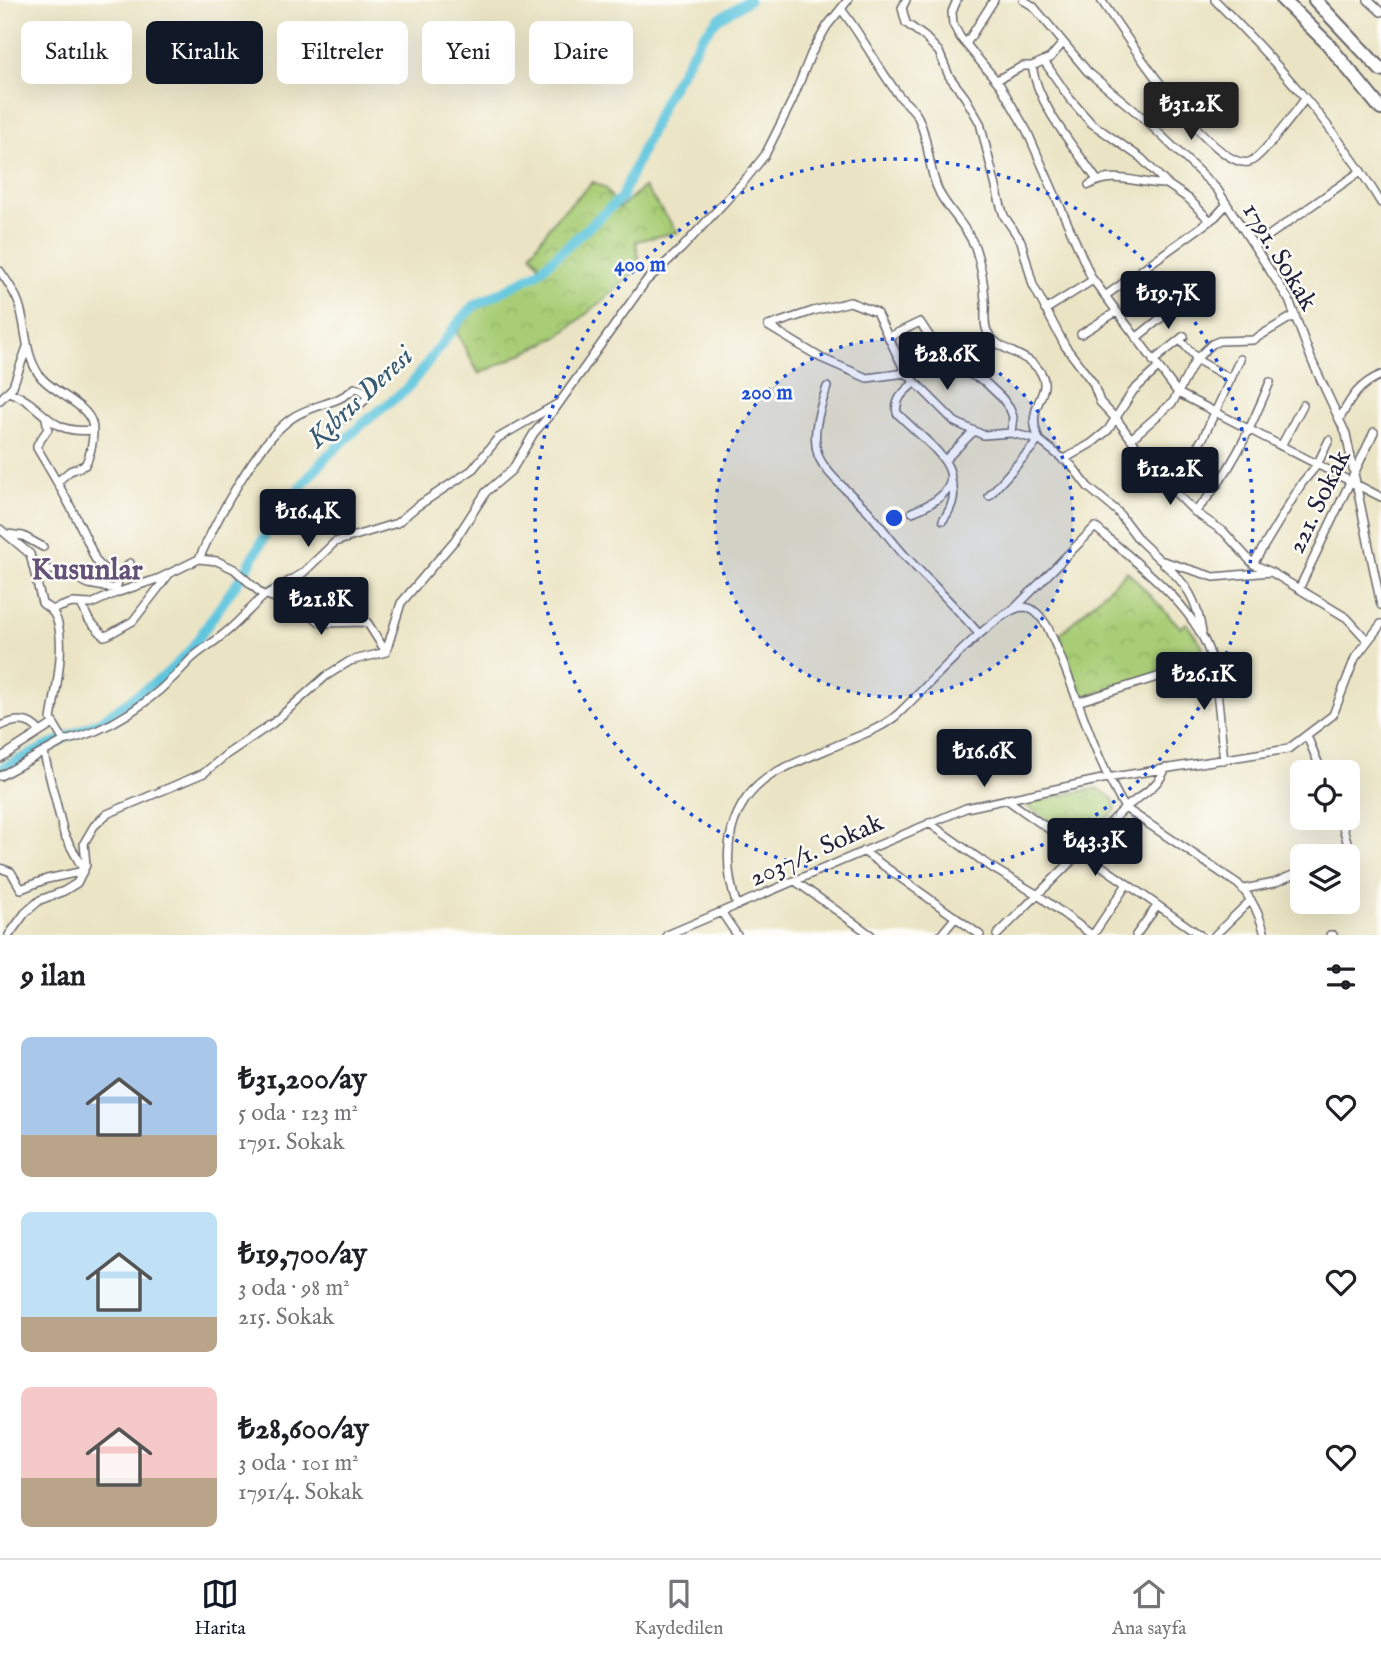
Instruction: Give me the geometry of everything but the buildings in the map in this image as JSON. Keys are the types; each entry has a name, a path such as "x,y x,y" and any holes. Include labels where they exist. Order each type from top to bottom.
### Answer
{"highway":[{"path":"1283,0 1327,43 1381,109"},
{"path":"1315,0 1381,70"}],"street":[{"path":"386,652 401,603 455,540 482,496 512,470 534,433 558,404 646,281 681,249 746,180 765,155 792,101 811,54 827,26 848,0"},
{"path":"906,0 902,8 906,23 939,52 949,76 980,123 1004,216 1021,241 1033,285 1065,346 1093,383 1100,402 1164,481 1195,512 1224,532 1253,564 1347,618 1367,640 1381,624"},
{"path":"957,0 952,12 953,24 966,44 997,80 1027,131 1093,280 1178,393 1381,497"},
{"path":"966,44 994,0"},
{"name":"1791. Sokak","path":"1023,0 1033,6 1088,72 1184,156 1217,189 1289,300 1312,361 1346,434 1381,605"},
{"name":"1791. Sokak","path":"1101,0 1159,84 1192,122 1232,161 1246,163 1255,159 1306,99"},
{"path":"1215,0 1306,99 1341,142 1381,203"},
{"path":"1368,0 1381,12"},
{"path":"841,9 865,41 899,96 918,117 930,171 940,194 966,230 975,248 985,299 986,329 1004,348 1021,355 1041,374 1045,386 1035,413 1035,430 1039,440"},
{"path":"997,80 1023,66 1032,66 1050,58 1063,43"},
{"path":"1044,61 1070,99 1091,123 1141,158 1210,221"},
{"path":"1032,66 1040,92 1097,180"},
{"path":"1254,246 1360,171"},
{"path":"1089,185 1097,180 1125,178 1151,184 1167,184"},
{"path":"1105,296 1210,221 1227,204"},
{"path":"0,271 18,302 27,346 41,376 91,421 89,458 85,465 71,471 57,482"},
{"path":"1045,310 1093,280"},
{"path":"1136,338 1182,301"},
{"path":"906,373 867,378 810,352 768,326 813,311 850,303 859,304 876,312 906,373 955,422 983,435 1011,433 1039,440 1072,466 1088,487 1116,511 1139,541 1183,580 1191,594 1212,660 1224,760"},
{"path":"1081,334 1115,312"},
{"path":"1131,439 1173,402 1196,359 1214,342 1253,340 1295,315"},
{"path":"889,337 919,321 954,369 984,381 1002,398 1013,417 1011,433"},
{"path":"1063,460 1108,430 1133,391 1182,338 1196,359 1231,379"},
{"path":"941,353 946,339"},
{"path":"0,400 9,392 27,346"},
{"path":"1164,481 1187,462 1203,438 1240,359"},
{"path":"1340,418 1362,384 1381,375"},
{"path":"915,382 901,395 896,406 897,413 946,459 954,489 953,503 943,520"},
{"path":"1195,512 1224,478 1250,429 1270,382"},
{"path":"827,387 817,423 816,445 820,459 905,556 941,590 979,634"},
{"path":"199,559 225,508 275,432 298,414 337,401 355,388 362,390 366,399 344,419"},
{"path":"9,392 27,399 46,418 68,429 92,430"},
{"path":"0,776 64,741 97,732 118,721 163,688 191,659 228,631 266,595 303,573 335,542 397,523 416,507 472,470 498,438 558,404"},
{"path":"1281,446 1303,405"},
{"path":"46,418 48,429 38,442 37,448 88,541 93,557 103,568"},
{"path":"946,459 974,431"},
{"name":"221. Sokak","path":"1299,589 1354,481 1374,432"},
{"path":"989,496 1039,440"},
{"path":"1253,564 1302,483 1317,465 1329,440"},
{"path":"912,512 932,504 946,493 949,477"},
{"path":"737,906 729,876 728,849 733,826 748,797 779,771 888,722 979,634 1014,609 1095,527 1155,579 1203,637"},
{"path":"3,532 30,554 37,592 42,603 51,610 58,626 59,675 51,719 64,741"},
{"path":"3,532 23,536 43,547"},
{"path":"51,610 63,604 91,604 116,591 170,573 199,559 217,561 233,569 266,595 304,609 321,622 367,622 386,652"},
{"path":"1160,560 1214,578 1271,572"},
{"path":"116,591 120,574 130,563"},
{"path":"34,568 60,571 89,584 116,591"},
{"path":"81,604 92,625 104,635 108,635 133,621 170,573"},
{"path":"1014,609 1030,608 1047,626 1107,778 1125,808 1244,889 1261,918 1265,935"},
{"name":"2037/1. Sokak","path":"667,935 966,808 1107,778 1288,749 1328,719 1335,710 1355,658 1367,640"},
{"path":"9,935 25,913 40,900 72,887 84,871 84,843 94,826 107,814 204,772 273,723 326,676 350,661 386,652"},
{"path":"1077,702 1212,660"},
{"path":"0,726 26,721 36,726 40,732"},
{"path":"0,758 53,724"},
{"path":"1307,736 1317,760"},
{"path":"44,754 64,834 84,871"},
{"path":"997,935 1125,808 1158,780 1165,768"},
{"path":"1006,799 1200,935"},
{"path":"929,822 991,867 1038,895 1092,935 1127,884"},
{"path":"863,851 981,935"},
{"path":"0,868 11,872 21,889 47,879 84,871"},
{"path":"1244,889 1290,877"},
{"path":"795,881 871,935"},
{"path":"1215,935 1251,900"},
{"path":"1136,935 1157,906"},
{"path":"722,913 737,935"},
{"path":"941,935 956,917"}],"green space":[{"path":"593,182 605,188 619,208 644,187 678,232 636,241 640,267 607,297 558,337 479,374 457,333 468,314 544,272 531,253 556,218"},
{"path":"1127,571 1181,628 1186,623 1202,645 1204,660 1081,698 1058,636"},
{"path":"1098,788 1113,799 1116,810 1082,843 1022,803"}],"waterway":[{"name":"Kıbrıs Deresi","path":"0,769 102,720 164,676 189,652 249,565 277,514 327,456 407,389 474,306 536,274 621,198 665,99 701,38 718,19 749,0"}],"district":[{"name":"Kusunlar","path":"87,569"}]}
